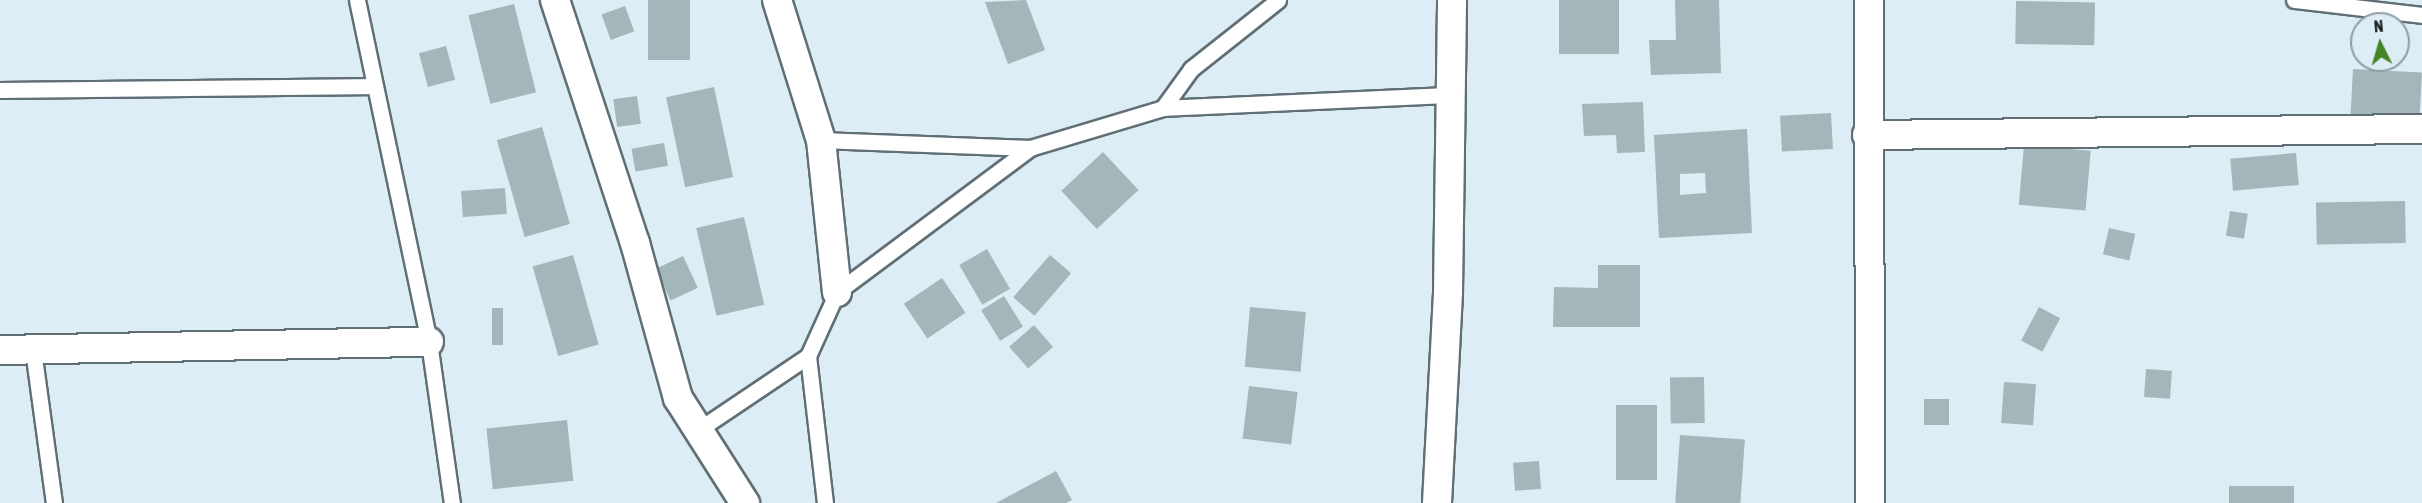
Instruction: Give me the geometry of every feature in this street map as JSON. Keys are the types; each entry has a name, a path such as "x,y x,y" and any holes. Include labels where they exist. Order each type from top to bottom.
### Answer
{"street":[{"path":"555,0 635,243 678,398 745,503"},
{"path":"777,0 821,140 837,291"},
{"path":"1437,503 1451,95 1452,0"},
{"path":"1869,0 1867,135 1870,503"},
{"path":"1867,135 2422,129"},
{"path":"0,350 429,342"}],"lane":[{"path":"357,0 373,86 429,342 452,503"},
{"path":"1162,108 1191,69 1278,0"},
{"path":"2294,0 2422,15"},
{"path":"0,90 373,86"},
{"path":"821,140 1030,148 1162,108 1451,95"},
{"path":"825,503 808,356 837,291 1030,148"},
{"path":"33,350 54,503"},
{"path":"699,430 808,356"}],"building":[{"path":"648,0 690,0 690,60 648,60"},
{"path":"1026,0 1045,50 1008,64 985,2"},
{"path":"1559,0 1619,0 1619,54 1559,54"},
{"path":"1675,0 1719,0 1721,73 1651,75 1649,40 1676,40"},
{"path":"2016,1 2095,2 2094,45 2015,44"},
{"path":"514,4 536,92 490,104 468,15"},
{"path":"625,6 634,31 611,40 602,15"},
{"path":"446,46 455,80 428,87 419,53"},
{"path":"2353,72 2422,73 2419,119 2351,115"},
{"path":"714,87 733,177 685,187 666,97"},
{"path":"637,96 641,124 617,127 613,99"},
{"path":"1643,102 1645,152 1617,153 1616,135 1584,136 1582,104"},
{"path":"1831,113 1833,149 1782,152 1780,116"},
{"path":"542,127 570,224 525,237 497,140"},
{"path":"1747,129 1752,233 1659,238 1654,135","holes":["1705,173 1706,193 1680,195 1680,174"]},
{"path":"664,143 668,166 635,171 632,149"},
{"path":"2024,145 2091,151 2086,211 2019,205"},
{"path":"1103,152 1138,190 1097,229 1061,191"},
{"path":"2296,153 2299,185 2233,191 2230,159"},
{"path":"505,188 507,214 463,217 461,191"},
{"path":"2405,201 2406,243 2317,245 2316,203"},
{"path":"2230,211 2248,214 2244,239 2226,236"},
{"path":"744,217 764,305 717,316 696,228"},
{"path":"2109,228 2135,234 2129,260 2103,254"},
{"path":"987,249 1010,289 982,305 959,265"},
{"path":"573,255 599,344 558,356 533,267"},
{"path":"1050,255 1071,273 1034,316 1013,297"},
{"path":"683,256 698,288 671,300 656,269"},
{"path":"1598,265 1640,265 1640,327 1553,327 1554,287 1598,288"},
{"path":"942,278 965,313 927,339 904,304"},
{"path":"1004,296 1023,327 1000,341 981,310"},
{"path":"1250,307 1306,312 1301,372 1245,367"},
{"path":"2039,307 2060,318 2042,352 2021,341"},
{"path":"492,308 503,308 503,345 492,345"},
{"path":"1034,325 1053,347 1028,369 1009,347"},
{"path":"2146,369 2172,371 2170,399 2144,397"},
{"path":"1704,377 1705,423 1671,424 1670,378"},
{"path":"2004,382 2036,384 2033,425 2001,423"},
{"path":"1249,386 1298,392 1291,445 1243,439"},
{"path":"1924,399 1949,399 1949,425 1924,425"},
{"path":"1616,405 1657,405 1657,480 1616,480"},
{"path":"567,420 573,481 493,489 486,428"},
{"path":"1680,435 1745,440 1740,503 1675,503"},
{"path":"1539,461 1541,489 1515,491 1513,463"},
{"path":"1056,471 1072,500 1066,503 996,503"},
{"path":"2229,486 2294,486 2294,503 2229,503"}]}
